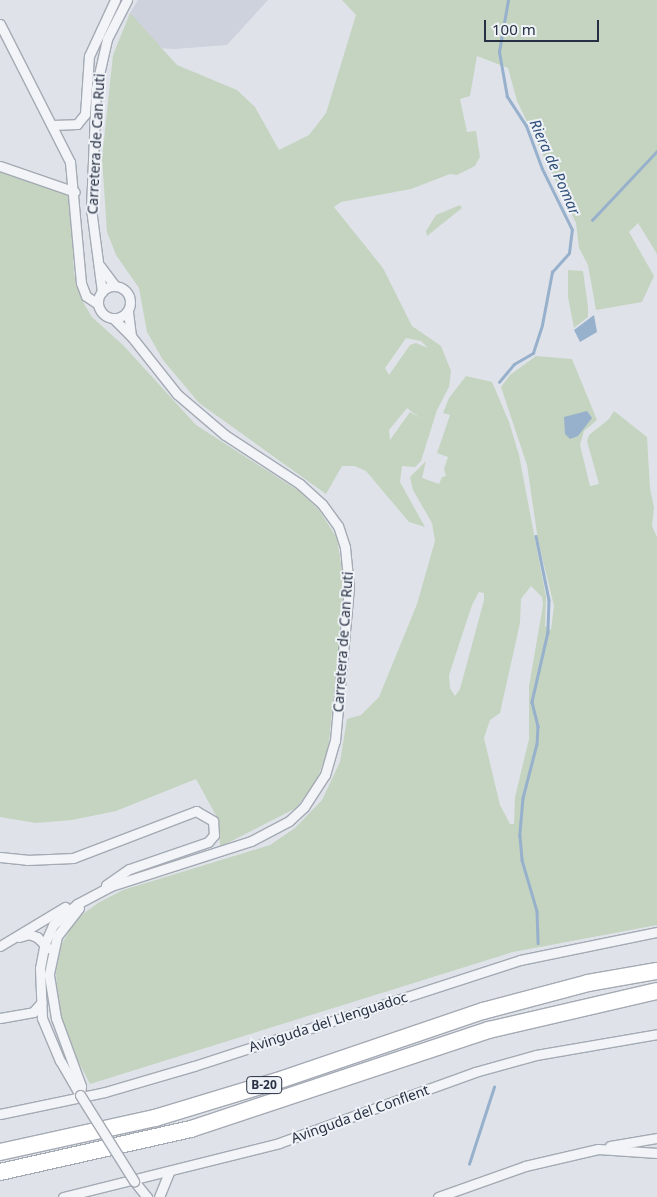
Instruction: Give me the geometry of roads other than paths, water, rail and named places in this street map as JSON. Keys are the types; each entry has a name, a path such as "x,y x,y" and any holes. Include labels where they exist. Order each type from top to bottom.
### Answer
{"highway":[{"name":"B-20","path":"0,1152 155,1118 277,1081 483,1010 588,983 657,971"},
{"name":"B-20","path":"0,1172 191,1129 489,1030 657,991"}],"street":[{"path":"104,0 109,10"},
{"path":"52,125 77,124 85,114 89,56 115,0"},
{"name":"Carretera de Can Ruti","path":"101,293 91,208 96,88 107,39 127,0"},
{"path":"0,24 70,162 75,192 82,287 86,296 98,304 103,314 114,319 128,311 129,295 115,286 101,293 91,295 82,287"},
{"path":"0,166 75,192"},
{"name":"Carretera de Can Ruti","path":"99,264 115,286"},
{"path":"98,304 101,293"},
{"name":"Carretera de Can Ruti","path":"128,311 132,336"},
{"name":"Carretera de Can Ruti","path":"0,946 66,907 95,894 147,872 251,841 289,821 304,807 325,775 335,741 349,596 345,547 338,526 322,504 300,484 202,418 159,374 132,336 114,319"},
{"name":"Carretera de Can Ruti","path":"0,857 27,860 72,858 196,811 213,821 214,835 208,842 129,869 58,918 45,943 40,968 37,1009 60,1061 134,1180 147,1197"},
{"name":"Carretera de Can Ruti","path":"80,1095 81,1086 62,1040 49,982 50,959 62,927 95,894"},
{"name":"Avinguda del Llenguadoc","path":"0,1114 194,1066 520,960 657,932"},
{"path":"12,939 29,934 45,943"},
{"name":"Carretera de Can Ruti","path":"45,943 50,959"},
{"name":"Carretera de Can Ruti","path":"37,1009 49,982"},
{"path":"0,1018 37,1009"},
{"name":"Avinguda del Conflent","path":"63,1197 279,1143 476,1072 575,1046 657,1034"},
{"path":"438,1197 526,1166 598,1149 657,1138"},
{"path":"598,1149 657,1152"},
{"path":"159,1197 169,1172"}],"water":[{"path":"594,315 597,332 580,342 574,330"},
{"path":"587,411 592,418 578,436 570,439 565,434 564,417"}],"waterway":[{"name":"Riera de Pomar","path":"499,382 514,364 533,353 542,325 552,272 569,253 572,230 542,169 526,126 507,97 499,52 508,0"},
{"path":"592,220 657,151"},
{"name":"Riera de Pomar","path":"536,536 549,600 548,632 532,702 538,726 537,744 523,798 520,836 522,860 537,911 538,943"},
{"name":"Riera de Pomar","path":"469,1164 494,1087"}]}
